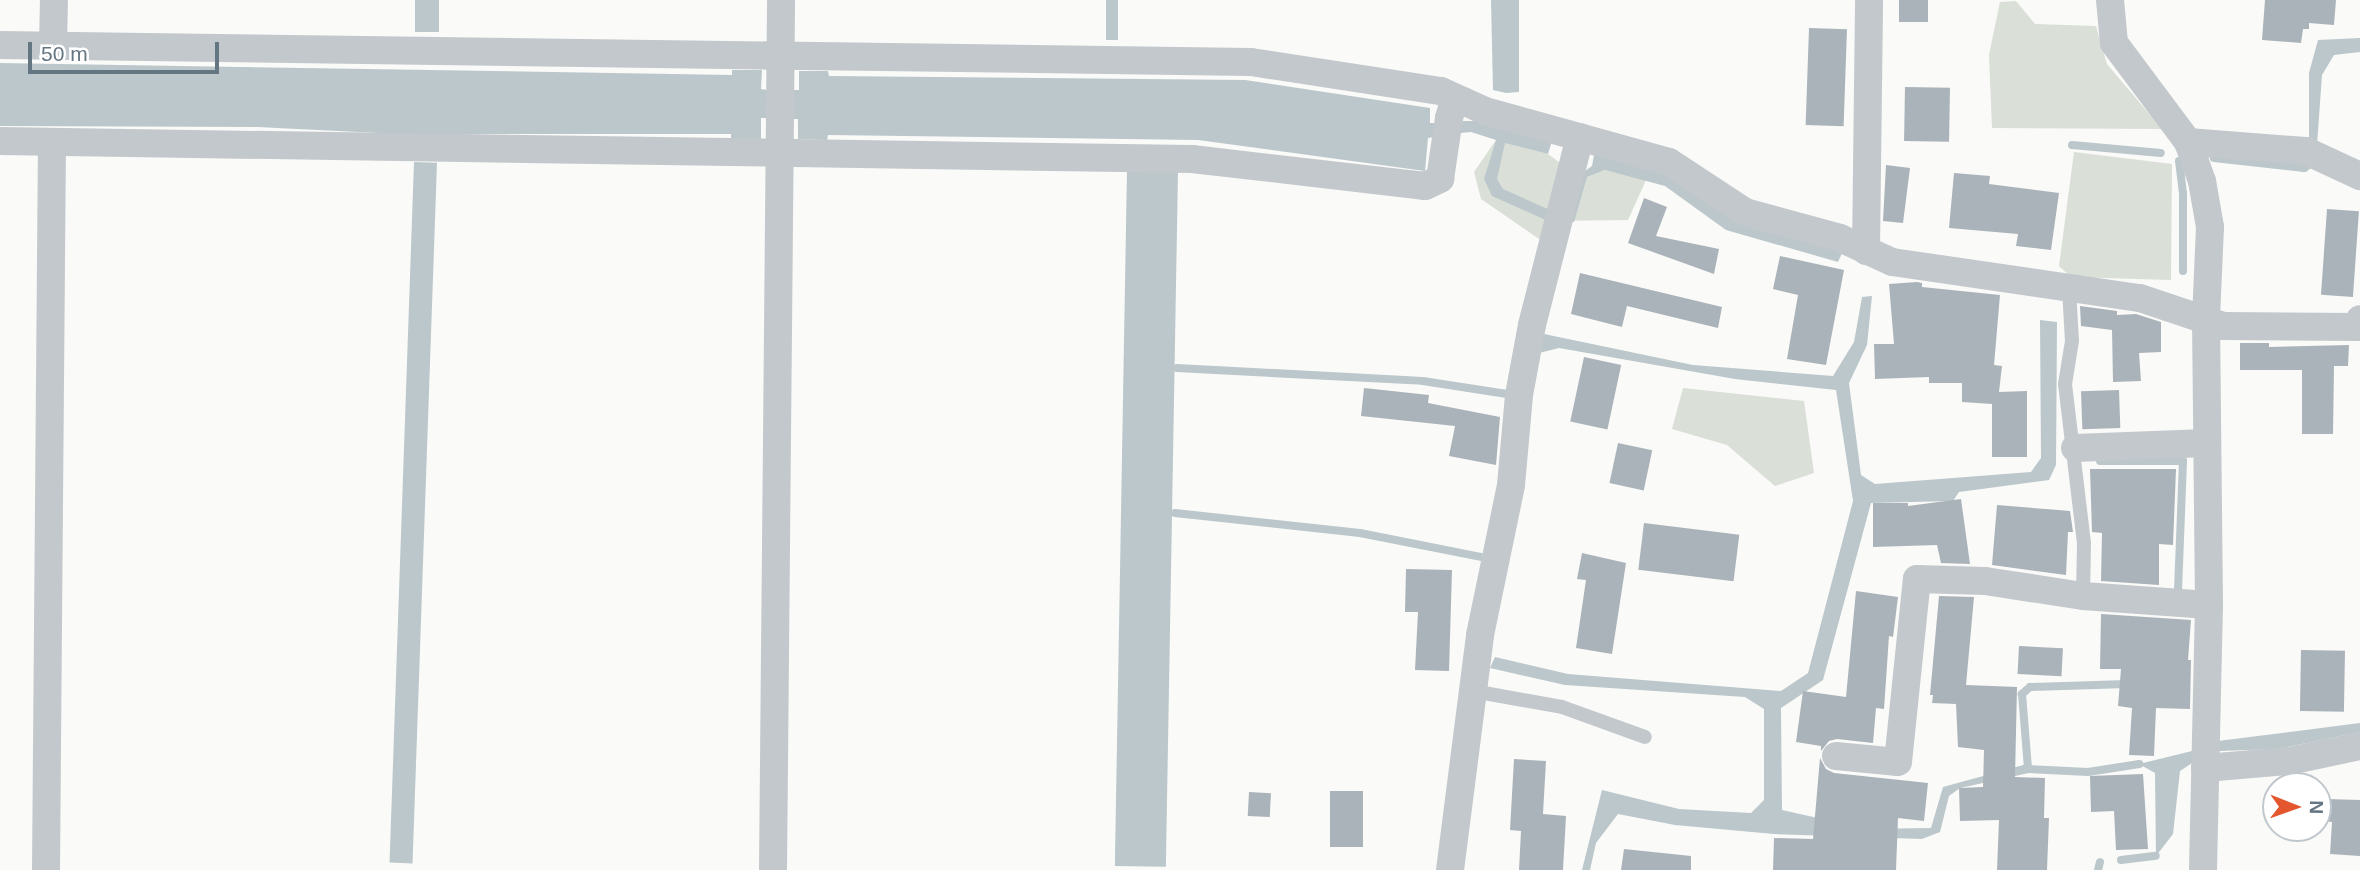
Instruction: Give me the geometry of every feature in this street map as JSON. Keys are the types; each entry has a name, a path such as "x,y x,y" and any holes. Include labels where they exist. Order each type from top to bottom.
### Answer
{"street":[{"path":"53,46 54,0"},
{"path":"773,870 781,0"},
{"path":"1866,251 1869,0"},
{"path":"2110,0 2114,43 2189,142 2202,181 2210,227 2206,318 2209,605 2203,870"},
{"path":"0,46 1251,62 1441,91 1453,120 1440,179 1425,186 1192,159 0,141"},
{"path":"1453,120 1485,111 1669,162 1745,212 1840,238 1892,262 2140,298 2206,318 2223,326 2358,327 2360,319"},
{"path":"1450,870 1473,691 1490,584 1511,485 1519,394 1530,337 1580,137"},
{"path":"46,870 52,142"},
{"path":"2189,142 2306,151 2360,176"},
{"path":"2074,448 2207,443"},
{"path":"1836,756 1898,762 1917,579 1985,581 2082,596 2209,605"},
{"path":"2205,768 2289,761 2360,746"}],"lane":[{"path":"2069,288 2072,341 2066,384 2084,543 2082,596"},
{"path":"1473,691 1562,707 1646,737"}],"shaded area":[{"path":"415,0 439,0 439,32 415,32"},
{"path":"1106,0 1118,0 1118,40 1106,40"},
{"path":"1491,0 1519,0 1519,92 1493,90"},
{"path":"2016,1 2035,24 2096,26 2107,64 2162,129 1992,128 1989,55 2000,2"},
{"path":"2360,38 2360,52 2334,55 2322,75 2317,145 2309,143 2309,73 2318,40"},
{"path":"0,63 732,75 732,70 762,70 761,89 768,90 767,118 761,118 761,139 731,139 731,134 399,134 257,127 0,126"},
{"path":"799,71 828,71 829,76 1245,80 1430,108 1430,123 1437,123 1435,137 1428,138 1425,171 1198,140 828,135 827,140 798,139 798,119 790,119 791,90 799,90"},
{"path":"1461,121 1475,121 1552,141 1548,154 1505,143 1497,179 1503,189 1552,211 1548,221 1492,196 1484,179 1496,140 1471,132 1461,133"},
{"path":"1496,140 1548,154 1578,176 1587,177 1605,170 1646,180 1628,220 1548,221 1542,241 1481,199 1474,172"},
{"path":"2074,152 2172,164 2171,280 2071,277 2059,266"},
{"path":"1594,155 1670,176 1843,251 1838,262 1726,230 1665,186 1605,170 1587,177 1574,222 1565,222 1578,176 1592,166"},
{"path":"414,162 437,163 413,863 390,863"},
{"path":"1127,170 1178,171 1166,867 1115,866"},
{"path":"1872,296 1867,345 1849,383 1861,475 1875,484 2031,472 2041,458 2040,320 2057,322 2056,465 2049,480 1959,492 1953,501 1871,503 1823,680 1781,708 1782,810 1867,829 1931,828 1943,787 2027,764 2029,773 1960,788 1949,796 1940,832 1922,839 1774,834 1675,825 1618,814 1596,843 1590,870 1582,870 1602,790 1679,809 1751,813 1764,800 1764,709 1745,697 1565,685 1490,668 1495,657 1568,674 1781,691 1808,673 1853,501 1836,390 1735,379 1559,348 1539,353 1544,334 1693,365 1833,376 1854,342 1862,297"},
{"path":"1683,388 1804,401 1814,473 1775,486 1727,445 1672,429"},
{"path":"2360,723 2360,732 2277,749 2219,751 2218,741"},
{"path":"2192,751 2192,763 2180,771 2173,834 2156,856 2155,773 2139,764"}],"building":[{"path":"1899,0 1928,0 1928,22 1899,22"},
{"path":"2265,0 2336,0 2334,25 2309,23 2309,29 2303,29 2301,43 2262,40"},
{"path":"1809,28 1847,29 1844,126 1806,125"},
{"path":"1905,87 1950,88 1949,142 1904,141"},
{"path":"1886,165 1910,168 1903,223 1883,221"},
{"path":"1954,173 1990,176 1989,184 2059,193 2051,250 2016,246 2018,234 1949,228"},
{"path":"1644,198 1667,207 1656,236 1719,249 1714,274 1628,243"},
{"path":"2327,209 2359,211 2353,297 2321,295"},
{"path":"1780,256 1844,270 1826,365 1787,359 1798,295 1773,289"},
{"path":"1580,273 1722,307 1718,328 1627,306 1622,327 1571,314"},
{"path":"1922,283 1922,287 2000,295 1994,365 2002,366 1999,392 2027,391 2027,457 1992,457 1992,404 1962,402 1962,383 1929,383 1929,377 1875,379 1874,344 1894,344 1889,284"},
{"path":"2080,306 2117,311 2117,315 2136,314 2161,322 2161,352 2139,353 2141,381 2113,382 2112,330 2081,326"},
{"path":"2240,343 2269,343 2269,347 2349,345 2348,366 2334,366 2333,434 2302,434 2302,370 2240,370"},
{"path":"1584,357 1621,365 1607,429 1570,422"},
{"path":"1364,388 1429,395 1428,403 1500,417 1496,465 1449,456 1455,426 1361,416"},
{"path":"2119,390 2120,428 2082,429 2081,391"},
{"path":"1618,443 1652,450 1644,490 1609,483"},
{"path":"2090,469 2176,469 2173,545 2159,544 2159,585 2101,581 2102,533 2092,532"},
{"path":"1961,499 1970,564 1941,563 1937,545 1873,547 1873,503 1908,503 1908,506"},
{"path":"1997,505 2070,511 2073,532 2068,532 2066,575 1992,565"},
{"path":"1644,523 1739,535 1734,581 1638,570"},
{"path":"1582,553 1626,563 1612,654 1576,648 1586,580 1577,579"},
{"path":"1406,569 1452,570 1449,671 1415,670 1418,612 1405,612"},
{"path":"1856,591 1898,597 1893,637 1889,636 1884,709 1876,708 1873,743 1837,739 1829,741 1821,751 1821,746 1796,742 1803,691 1846,697"},
{"path":"1939,596 1974,597 1966,685 2017,687 2015,777 2045,778 2044,818 2049,818 2047,870 1997,870 1999,820 1960,821 1959,788 1983,787 1984,750 1958,747 1956,704 1932,703 1933,695 1930,695"},
{"path":"2101,614 2191,620 2188,660 2191,660 2190,709 2156,708 2154,756 2129,755 2132,708 2118,706 2121,669 2100,669"},
{"path":"2019,646 2063,648 2061,676 2018,674"},
{"path":"2301,650 2345,651 2344,712 2300,711"},
{"path":"1820,758 1826,769 1834,773 1928,783 1924,821 1898,818 1896,870 1773,870 1774,838 1813,839"},
{"path":"1514,759 1546,761 1543,814 1566,816 1563,870 1519,870 1521,831 1510,830"},
{"path":"2143,774 2148,849 2116,850 2114,811 2091,812 2090,776"},
{"path":"1330,791 1363,791 1363,847 1330,847"},
{"path":"1249,792 1271,793 1270,817 1248,816"},
{"path":"2332,799 2360,800 2360,856 2330,854"},
{"path":"1624,849 1691,856 1691,870 1621,870"}],"waterway":[{"path":"2072,145 2161,153"},
{"path":"2214,158 2304,168 2310,164"},
{"path":"2179,161 2183,193 2183,271"},
{"path":"1177,368 1423,381 1507,394"},
{"path":"2100,461 2183,461 2178,589"},
{"path":"1175,513 1360,533 1481,557"},
{"path":"2127,684 2030,687 2022,694 2028,769 2088,772 2139,764"},
{"path":"2121,860 2156,856"},
{"path":"2098,870 2100,862"}]}
